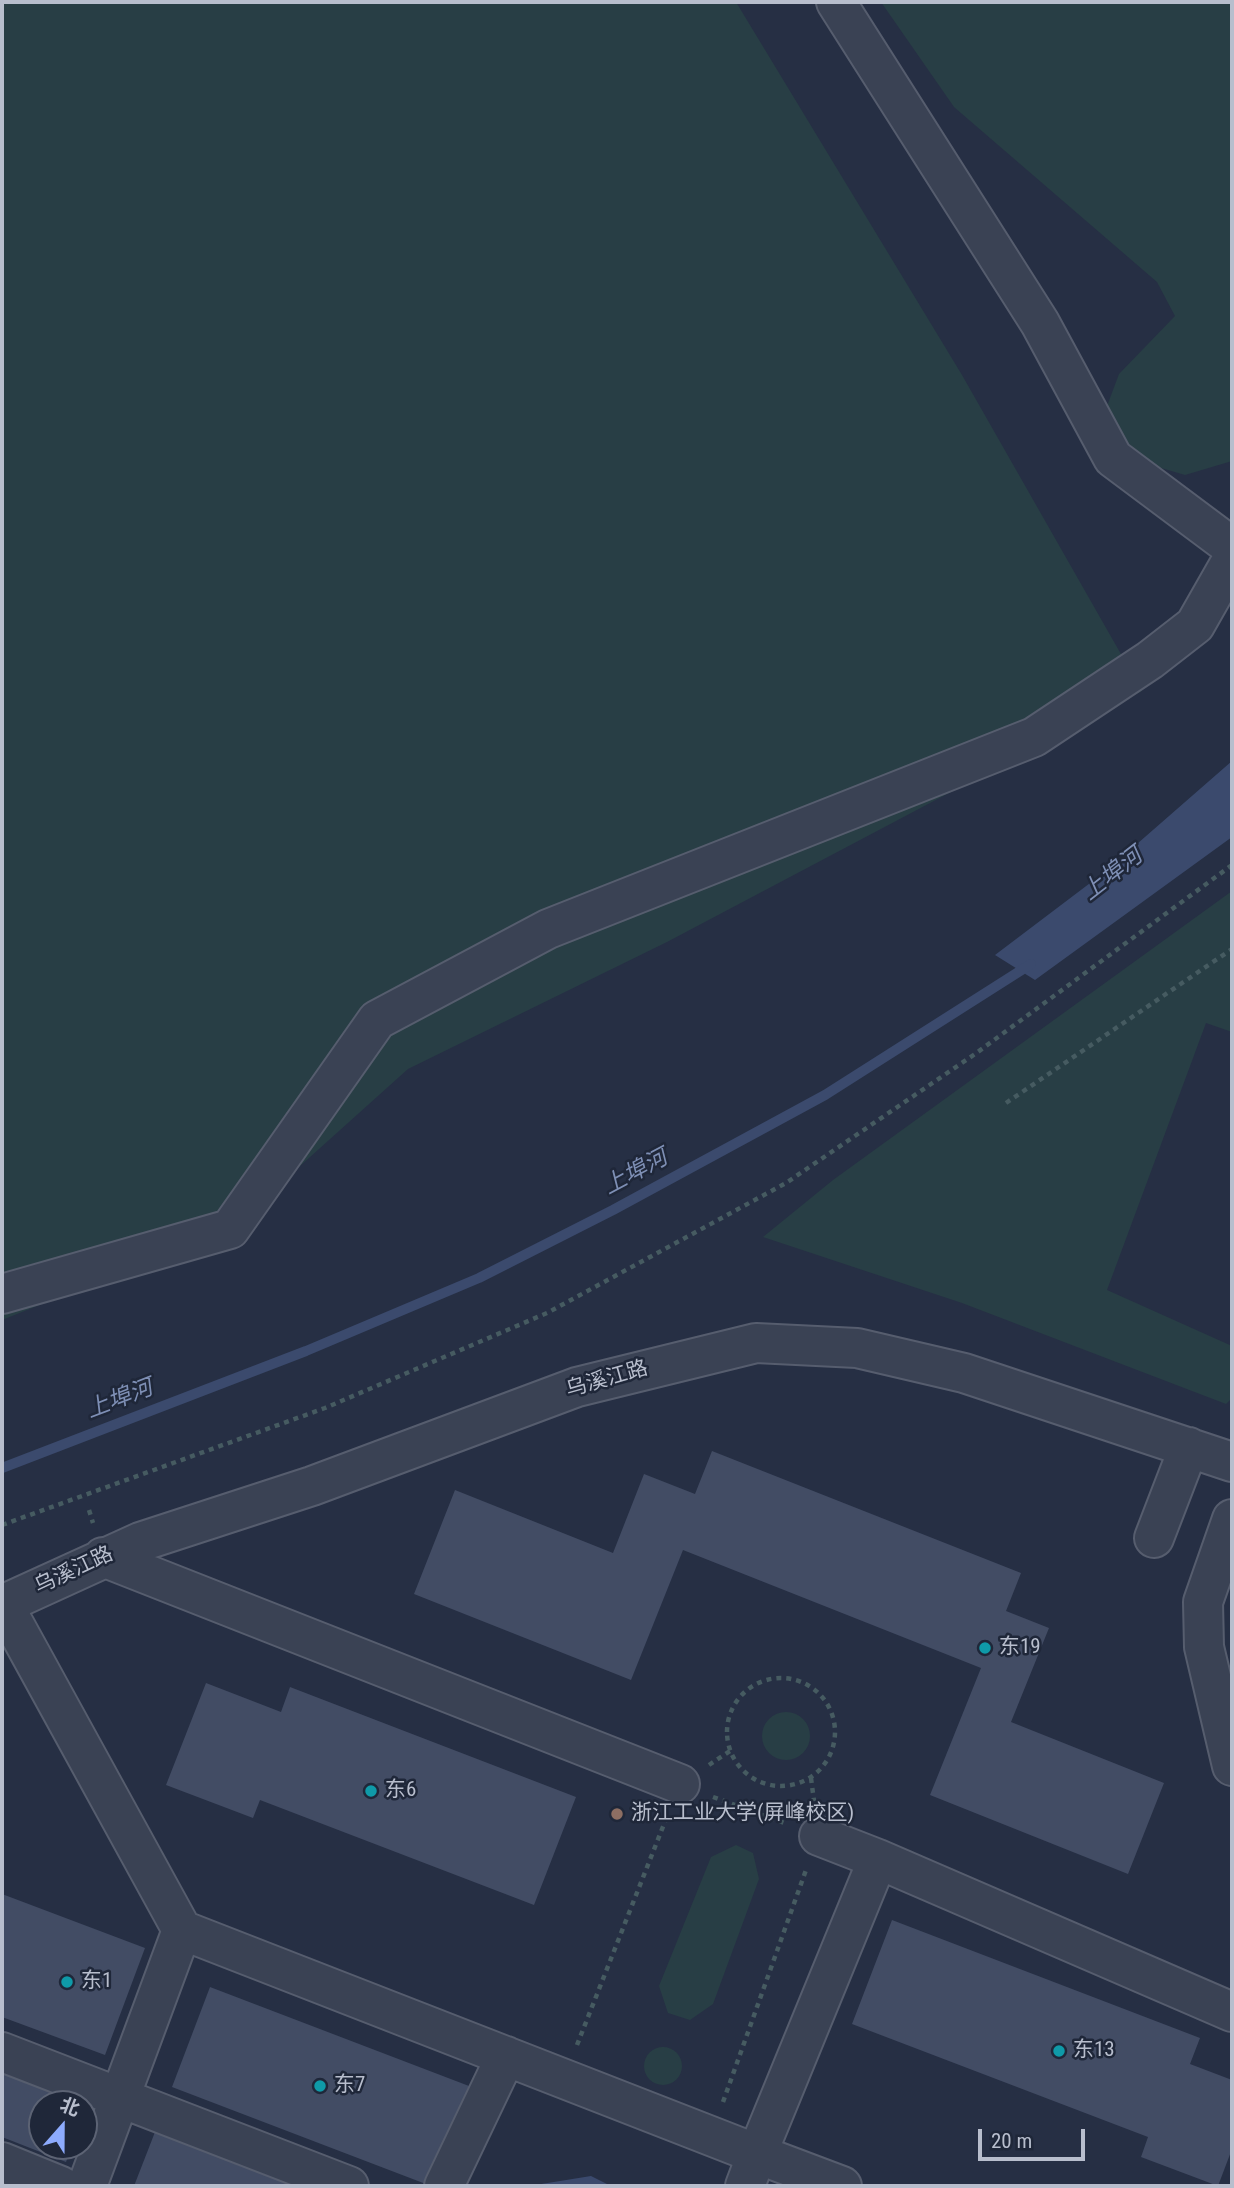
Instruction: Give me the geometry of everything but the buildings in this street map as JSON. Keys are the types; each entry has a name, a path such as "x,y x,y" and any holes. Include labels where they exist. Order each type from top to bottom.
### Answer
{"street":[{"path":"836,2 1040,323 1113,458 1232,547"},
{"path":"2,1294 230,1230 377,1020 548,929 1034,737 1195,625 1232,559"},
{"name":"乌溪江路","path":"3,1605 103,1556 312,1486 577,1387 756,1343 857,1348 964,1373 1232,1462"},
{"path":"1154,1538 1189,1447"},
{"path":"1232,1519 1203,1602 1204,1647 1232,1766"},
{"path":"103,1556 680,1784"},
{"path":"3,1605 182,1930 711,2136 762,2176 842,2186"},
{"path":"819,1836 1232,2012"},
{"path":"762,2176 878,1859"},
{"path":"87,2186 122,2099 182,1930"},
{"path":"2,2052 349,2186"},
{"path":"443,2186 506,2056"},
{"path":"2,2162 61,2186"}],"path":[{"path":"2,1525 325,1408 547,1313 786,1183 975,1054 1232,866"},
{"path":"1006,1102 1232,949"},
{"path":"779,1677 798,1680 815,1689 831,1709 836,1735 833,1752 824,1767 811,1778 795,1785 778,1787 761,1783 746,1774 734,1760 727,1742 727,1724 733,1706 745,1691 761,1681 779,1677"},
{"path":"564,2078 680,1784 819,1836 711,2136"}],"shaded area":[{"path":"2,2 736,2 962,375 1142,691 667,942 408,1069 230,1229 2,1320"},
{"path":"881,2 1232,2 1232,461 1185,475 1134,460 1104,414 1119,374 1175,316 1157,282 954,107"},
{"path":"1232,891 1232,1032 1206,1023 1107,1290 1232,1346 1232,1398 1226,1404 962,1303 763,1237 833,1180"},
{"path":"786,1712 795,1713 803,1719 809,1727 809,1745 803,1753 795,1759 786,1760 777,1759 769,1753 763,1745 762,1736 763,1727 769,1719 777,1713"},
{"path":"736,1845 753,1853 759,1879 713,2004 690,2020 668,2013 659,1986 711,1857"},
{"path":"663,2047 676,2053 682,2066 676,2079 663,2085 650,2079 644,2066 650,2053"}],"water":[{"path":"1232,761 1232,837 1035,980 995,955 1106,871"},
{"path":"591,2176 611,2186 529,2186"}],"waterway":[{"name":"上埠河","path":"2,1468 306,1351 479,1278 613,1210 825,1095 1031,964"}],"place":[{"name":"东19","path":"985,1648"},
{"name":"东6","path":"371,1791"},
{"name":"浙江工业大学(屏峰校区)","path":"617,1814"},
{"name":"东1","path":"67,1982"},
{"name":"东13","path":"1059,2051"},
{"name":"东7","path":"320,2086"}]}
